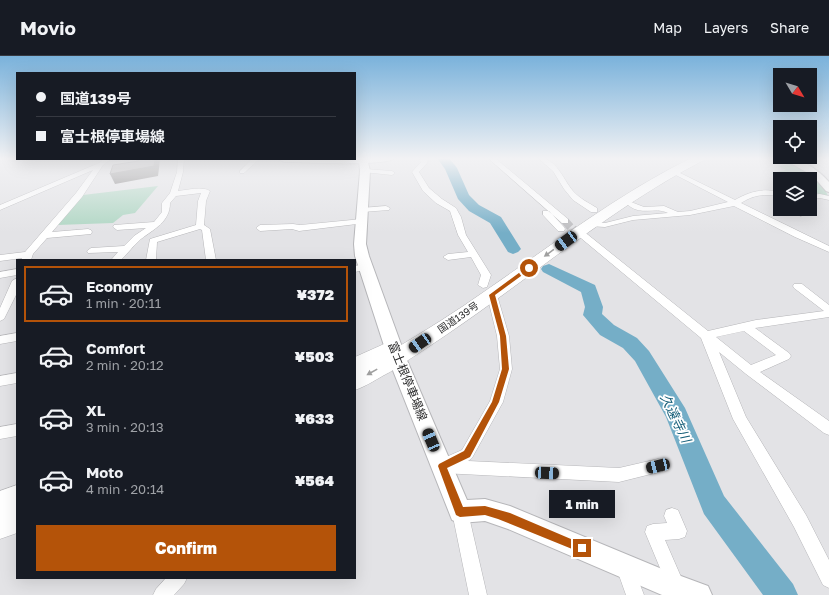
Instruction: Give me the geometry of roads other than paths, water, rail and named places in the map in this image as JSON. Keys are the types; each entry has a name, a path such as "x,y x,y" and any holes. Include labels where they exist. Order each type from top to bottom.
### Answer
{"highway":[{"name":"国道139号","path":"487,290 563,225 586,226 615,196 638,183"},
{"name":"国道139号","path":"356,381 395,352 487,290 652,183"},
{"name":"国道139号","path":"356,366 395,352"},
{"path":"0,504 16,498"},
{"path":"0,525 16,519"}],"main road":[{"name":"富士根停車場線","path":"363,183 360,268 460,512"},
{"path":"460,512 485,510 510,518 676,587 699,595"}],"street":[{"path":"0,208 57,183"},
{"path":"0,258 28,257 88,183"},
{"path":"117,259 137,238 156,225 166,212 166,203 174,194 177,183"},
{"path":"422,183 426,190 453,210 457,217 462,235 472,254 486,275 487,290 503,336 506,369 496,402 467,454 442,466"},
{"path":"521,183 545,204 540,207 563,225"},
{"path":"564,183 575,198 586,226 619,265 750,371 829,429"},
{"path":"696,183 798,236 829,249"},
{"path":"174,194 206,191 202,201 200,226"},
{"path":"586,226 605,225 633,218 677,215 735,203 748,195 773,193"},
{"path":"760,194 773,200"},
{"path":"817,196 829,198"},
{"path":"631,204 648,210 662,208 677,215"},
{"path":"260,228 293,226 299,228 362,215 386,208"},
{"path":"117,227 156,225"},
{"path":"151,259 153,242 162,236 190,230 200,226 206,229 211,259"},
{"path":"46,235 88,232"},
{"path":"91,251 127,249"},
{"path":"448,257 472,254"},
{"path":"0,275 16,272"},
{"path":"0,317 16,283"},
{"path":"798,286 829,310"},
{"path":"706,335 756,324 829,314"},
{"path":"746,327 785,356 750,371"},
{"path":"706,335 740,419 800,521 829,579"},
{"path":"0,340 16,337"},
{"path":"0,433 16,430"},
{"path":"442,466 618,475 658,466"},
{"path":"460,512 478,595"},
{"path":"672,516 679,531 653,532 676,587"},
{"path":"625,566 635,595"},
{"path":"162,595 177,579"}],"waterway":[{"name":"久遠寺川","path":"457,183 463,196 474,208 496,220 513,249"},
{"name":"久遠寺川","path":"549,269 589,289 594,307 592,315 607,330 630,343 642,356 677,415 714,505 782,595"}],"tunnel":[{"path":"565,221 573,230"},
{"path":"572,229 581,239"}]}
